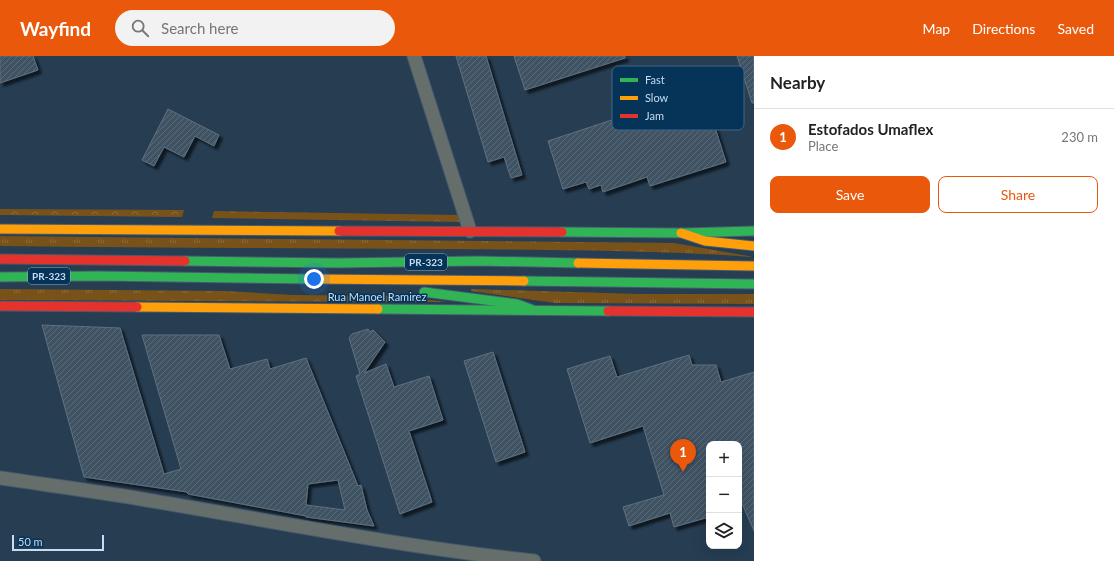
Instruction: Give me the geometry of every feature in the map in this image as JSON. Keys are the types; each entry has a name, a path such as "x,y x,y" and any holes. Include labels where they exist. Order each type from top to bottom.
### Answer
{"main road":[{"path":"0,229 681,233 754,231"},
{"path":"681,233 705,241 754,246"},
{"name":"PR-323","path":"0,259 340,263 479,261 754,266"},
{"name":"PR-323","path":"0,277 98,276 236,279 479,280 754,284"},
{"path":"236,279 281,288"},
{"path":"412,291 517,304 533,310"},
{"name":"Rua Manoel Ramirez","path":"0,306 754,312"}],"street":[{"path":"414,56 470,232"},
{"path":"0,478 138,499 416,546 534,561"}],"green space":[{"path":"0,209 184,210 182,217 0,215"},
{"path":"214,211 461,215 462,222 212,218"},
{"path":"0,236 674,243 754,257 558,250 0,246"},
{"path":"0,289 225,291 292,295 394,296 447,302 0,300"},
{"path":"471,289 638,294 754,294 754,304 555,303 471,291"}],"building":[{"path":"0,56 33,56 38,70 0,83"},
{"path":"456,56 486,56 522,175 511,178 504,157 488,162"},
{"path":"514,56 625,56 625,58 525,90"},
{"path":"737,56 754,56 754,103 752,103 744,78 744,66 740,66"},
{"path":"168,109 219,135 214,146 195,136 184,157 164,147 154,166 142,160"},
{"path":"612,120 612,130 716,130 726,162 650,186 647,177 603,192 601,185 589,189 586,182 563,189 548,141"},
{"path":"42,325 120,328 164,474 181,469 142,335 219,335 230,369 267,359 270,369 306,358 358,486 361,485 367,510 374,526 306,517 188,494 187,492 84,477","holes":["338,480 345,510 306,505 308,484"]},
{"path":"368,329 370,332 373,330 385,342 364,373 386,364 394,387 429,376 443,420 409,431 432,502 400,514 356,376 360,374 349,338 352,334"},
{"path":"493,352 525,452 496,462 464,361"},
{"path":"689,355 692,365 716,365 721,382 754,372 754,531 742,503 742,441 706,441 706,518 674,527 670,513 629,526 623,507 664,495 643,426 590,443 567,369 610,356 617,377"}],"traffic: fast":[{"path":"562,232 681,233 754,231"},
{"path":"185,261 339,263 479,261 578,263"},
{"path":"0,277 98,276 312,279"},
{"path":"524,281 754,284"},
{"path":"424,292 517,304 533,310"},
{"path":"378,309 608,311"}],"traffic: slow":[{"path":"0,229 339,231"},
{"path":"681,233 705,241 754,246"},
{"path":"578,263 754,266"},
{"path":"312,279 524,281"},
{"path":"137,307 378,309"}],"traffic: jam":[{"path":"339,231 562,232"},
{"path":"0,259 185,261"},
{"path":"0,306 137,307"},
{"path":"608,311 754,312"}],"place":[{"name":"Estofados Umaflex","path":"683,472"}]}
